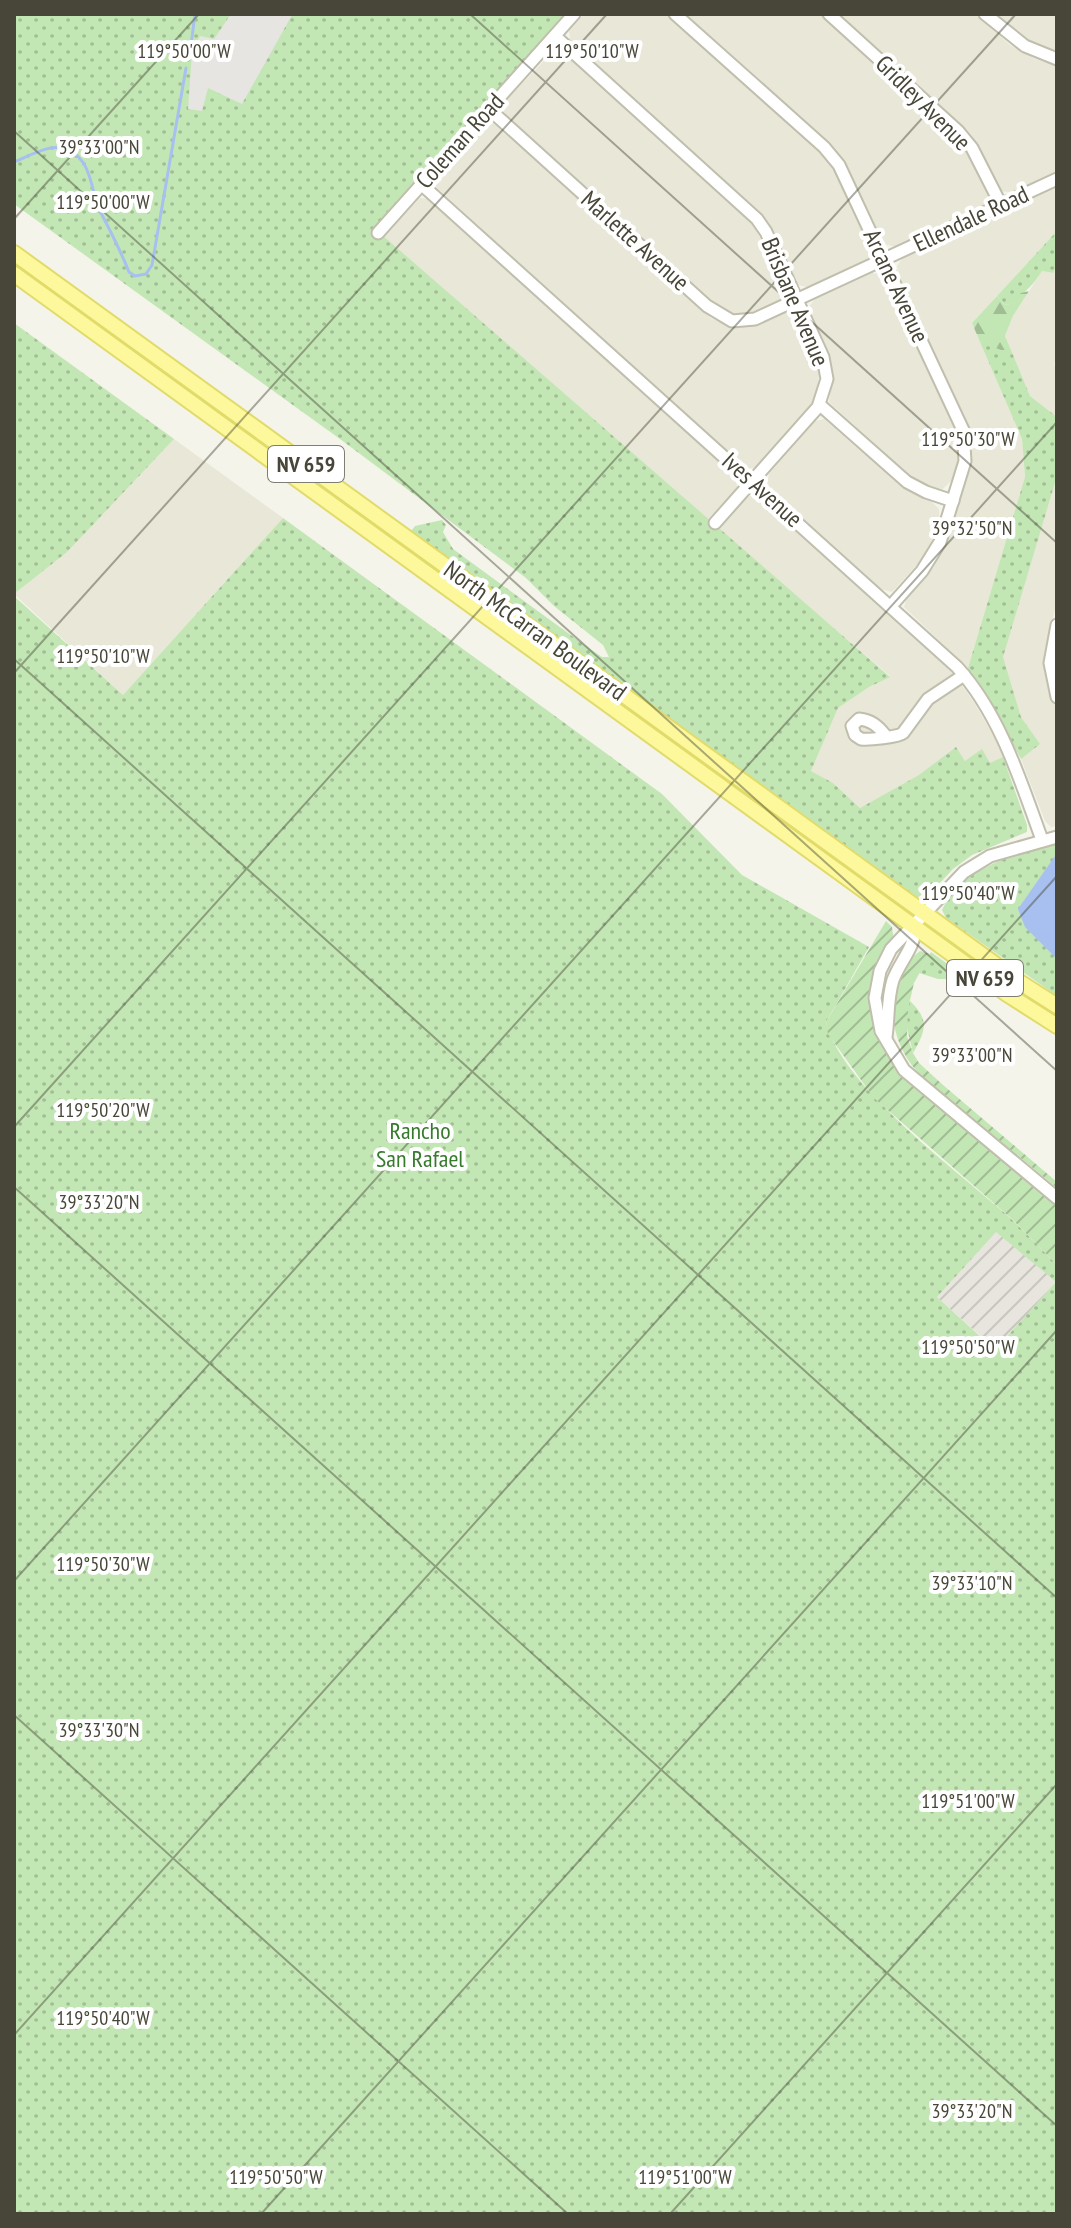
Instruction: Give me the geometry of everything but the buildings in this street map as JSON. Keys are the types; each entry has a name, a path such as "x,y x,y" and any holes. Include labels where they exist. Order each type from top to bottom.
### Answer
{"main road":[{"name":"North McCarran Boulevard","path":"15,256 1057,1006"},
{"name":"North McCarran Boulevard","path":"14,274 1007,994 1057,1026"},
{"path":"508,632 518,618"}],"street":[{"name":"Coleman Road","path":"378,233 574,14"},
{"name":"Arcane Avenue","path":"675,14 832,156 844,174 963,430 965,461 935,553 890,607"},
{"name":"Gridley Avenue","path":"829,14 958,131 972,148 1001,205"},
{"path":"985,14 1025,46 1057,59"},
{"name":"Brisbane Avenue","path":"555,36 752,213 766,232 826,368 826,389 820,405 715,523"},
{"name":"Marlette Avenue","path":"489,109 717,314 732,321 749,321 797,300"},
{"name":"Ellendale Road","path":"797,300 1057,179"},
{"name":"Ives Avenue","path":"421,184 964,675 1015,761 1042,840"},
{"path":"820,405 907,482 953,501"},
{"path":"1057,625 1050,663 1057,697"},
{"path":"885,735 897,737 903,733 928,699 964,675"},
{"path":"1057,837 1007,850 976,864 955,881 926,914 915,927 912,945 899,966 891,990 886,1037 897,1060 915,1081 1057,1198"}],"shaded area":[{"path":"231,14 292,15 242,104 208,88 202,111 188,109 192,53 200,36 214,39"},
{"path":"584,14 667,14 826,158 840,178 870,245 869,259 807,287 798,285 762,214 570,40 569,31"},
{"path":"686,14 820,14 960,141 988,196 984,205 898,247 887,245 840,157 818,133"},
{"path":"839,14 975,14 1010,45 1035,59 1057,66 1057,171 1013,193 1001,191 970,133"},
{"path":"993,14 1057,14 1057,54 1026,41"},
{"path":"555,49 562,50 754,225 783,286 781,300 746,315 730,313 716,305 507,117 503,104"},
{"path":"492,122 712,319 738,327 755,325 785,312 798,317 820,366 817,392 810,407 757,467 747,469 435,186 436,178 485,124"},
{"path":"1057,185 1057,231 972,323 1022,439 1025,478 968,668 904,607 907,598 933,568 947,540 971,463 972,444 970,429 900,280 897,266 903,257"},
{"path":"420,198 429,199 736,475 737,488 707,520 383,237"},
{"path":"1057,265 1057,357 1054,364 1057,373 1057,417 1030,396 1005,336 1013,316 1042,271 1053,273"},
{"path":"872,273 880,274 887,281 957,430 959,458 951,481 943,489 917,482 829,402 830,358 809,307 814,300"},
{"path":"824,419 897,483 931,501 939,509 940,522 925,556 892,592 880,589 767,486 769,474 815,421"},
{"path":"174,439 283,518 123,695 14,594 67,551"},
{"path":"1057,476 1057,601 1043,661 1047,686 1057,710 1057,826 1051,827 1045,821 1021,759 1039,743 1021,717 1002,657"},
{"path":"752,495 765,501 951,669 1005,756 990,764 965,761 956,748 920,775 860,808 833,783 811,771 838,708 890,676 717,529 744,499"},
{"path":"996,1231 1056,1282 996,1350 937,1297"}],"green space":[{"path":"14,14 567,14 374,228 890,677 838,708 811,771 833,783 860,808 919,775 956,747 965,761 982,749 990,763 1003,757 1027,832 972,855 953,869 928,896 917,897 411,531 415,526 442,520 446,525 443,532 453,549 583,644 602,657 609,657 603,645 554,606 526,578 340,439 14,204"},
{"path":"1057,231 1057,265 1053,273 1042,271 1027,290 1008,305 1004,304 997,296"},
{"path":"1029,291 1005,336 1011,350 1001,350 980,342 972,323 997,296 1008,305 1021,293"},
{"path":"14,323 174,439 67,552 14,594"},
{"path":"980,342 1011,350 1030,396 1057,417 1057,476 1003,657 1021,717 1040,744 1021,759 982,687 968,668 1025,477 1022,439"},
{"name":"Rancho San Rafael","path":"283,518 662,794 742,875 869,947 826,1022 836,1046 852,1071 900,1123 1007,1216 1057,1265 1057,2214 14,2214 14,596 123,695","holes":["996,1232 1056,1282 995,1350 937,1297"]},
{"path":"1057,843 1057,996 946,918 942,910 963,883 992,864"},
{"path":"886,921 892,927 894,942 877,973 880,1038 905,1079 1057,1204 1057,1265 1013,1220 874,1098 828,1034 826,1022"},
{"path":"920,951 930,954 914,983 908,1009 907,1036 913,1053 919,1063 943,1085 1057,1182 1057,1188 924,1078 902,1049 896,1032 893,996 907,964"},
{"path":"931,952 968,979 938,979 919,973"},
{"path":"909,1000 920,1013 924,1025 913,1053 906,1024"}],"water":[{"path":"1055,856 1057,959 1025,927 1018,909"}],"waterway":[{"path":"190,53 195,14"},
{"path":"14,162 55,148 76,155 87,170 98,207 129,272 135,276 146,274 152,265 186,68"}]}
